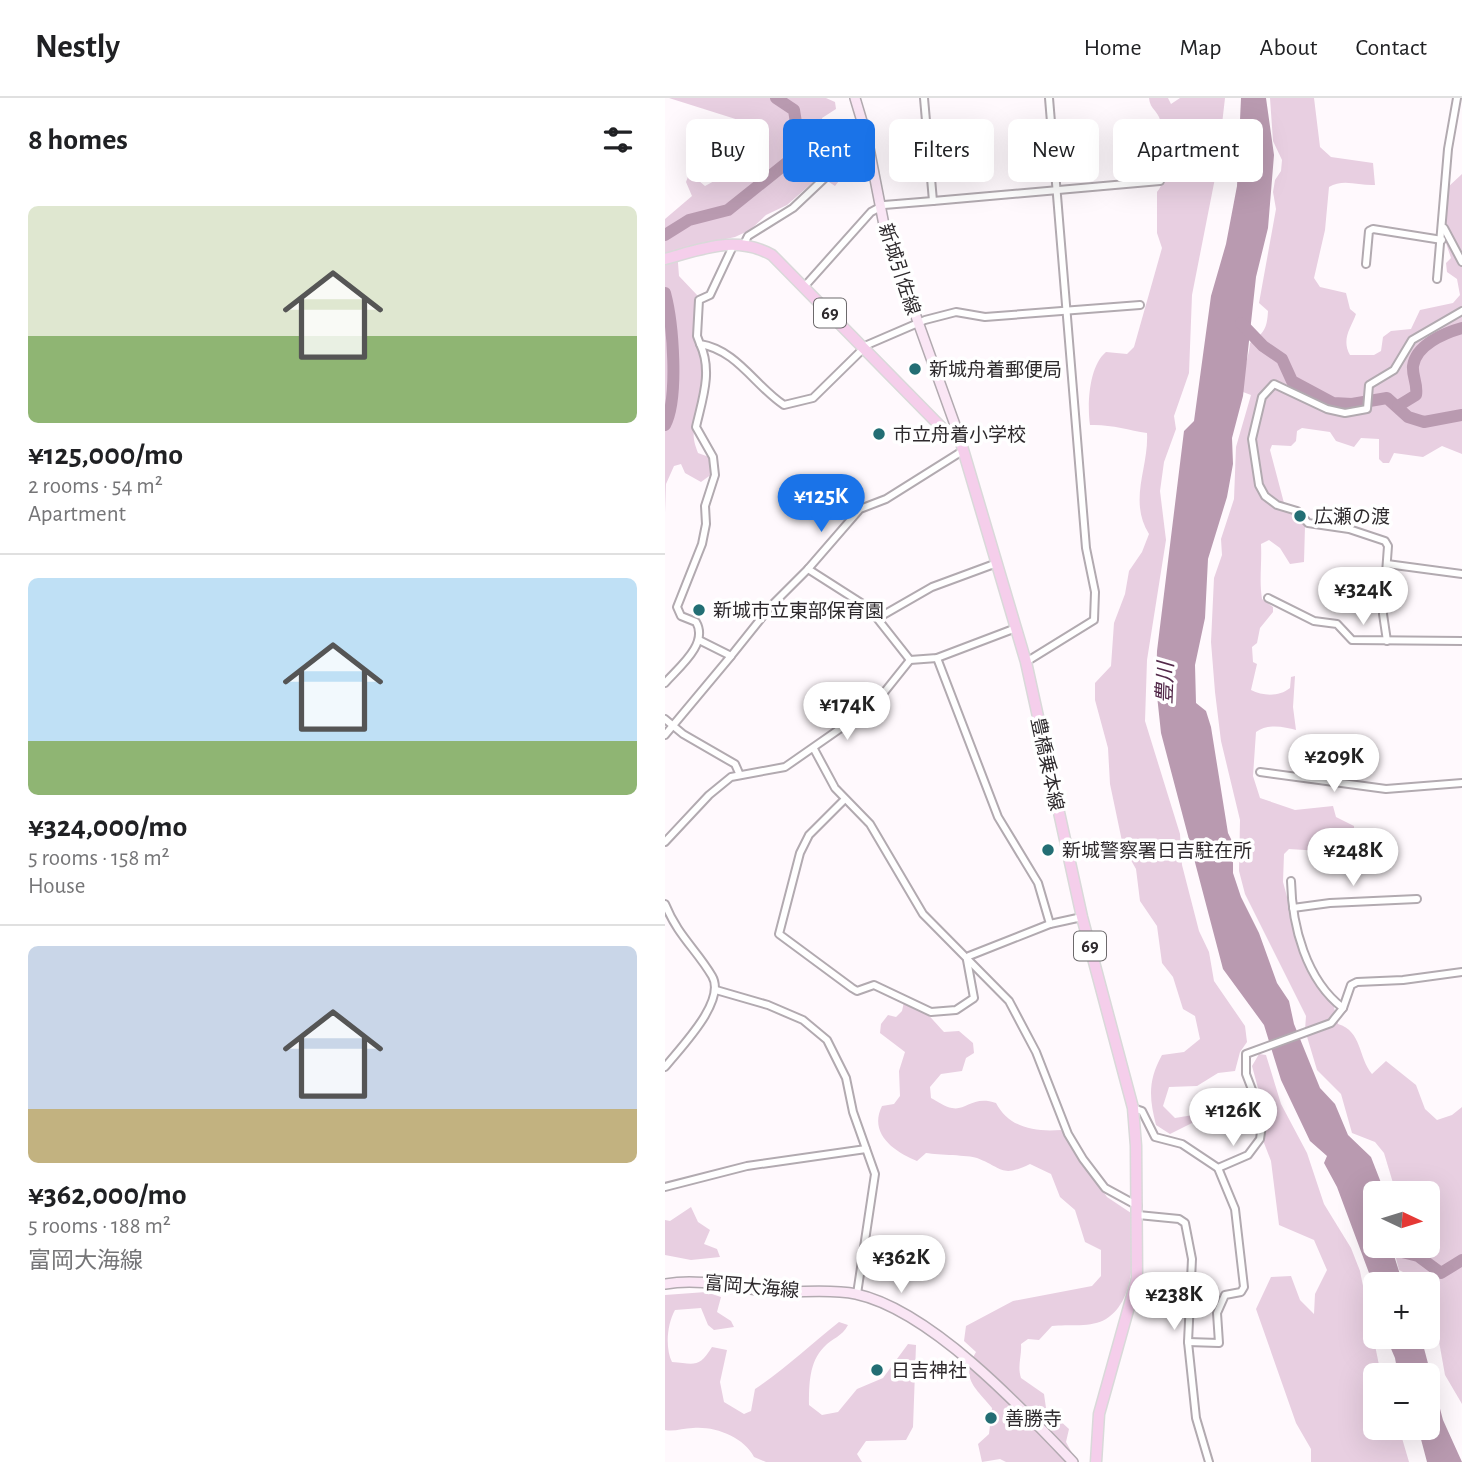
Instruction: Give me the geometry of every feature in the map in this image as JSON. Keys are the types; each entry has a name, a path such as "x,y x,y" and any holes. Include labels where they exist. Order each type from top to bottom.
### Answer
{"main road":[{"name":"新城引佐線","path":"855,98 861,119"},
{"name":"新城引佐線","path":"875,180 885,230 959,436"},
{"path":"665,259 739,244"},
{"name":"69","path":"739,244 772,255 945,431 959,436"},
{"name":"豊橋乗本線","path":"959,436 1026,662 1082,917 1133,1108 1138,1210 1137,1278 1099,1414 1096,1462"},
{"name":"富岡大海線","path":"665,1284 696,1281 778,1292 857,1294 894,1308 975,1364 1073,1462"}],"street":[{"path":"924,98 933,201"},
{"path":"1026,662 1096,615 1086,548 1049,98"},
{"path":"1437,279 1444,228 1448,149 1457,98"},
{"path":"665,683 699,640 699,626 681,615 677,607 702,544 706,524 705,506 715,475 713,457 696,427 706,374 697,337 699,300 710,295 720,269 739,244 793,208 820,182"},
{"path":"804,287 880,206 1149,182"},
{"path":"1444,228 1462,262"},
{"path":"1366,264 1369,231 1373,229 1442,240"},
{"path":"700,344 718,349 732,358 784,405 813,398 863,348 917,323 956,312 985,317 1140,305"},
{"path":"1387,641 1383,614 1388,546 1385,541 1349,529 1308,523 1293,509 1271,502 1259,485 1253,449 1254,428 1262,397 1270,385 1280,385 1317,405 1345,413 1367,408 1367,393 1374,380 1394,370 1412,340 1462,311"},
{"path":"665,735 771,606 864,506 886,499 964,450"},
{"path":"879,618 932,587 997,563"},
{"path":"1387,564 1462,573"},
{"path":"808,569 853,597 879,618 910,660"},
{"path":"1268,598 1314,621 1337,624 1352,640 1462,640"},
{"path":"665,842 709,794 739,773 785,767 874,705 910,660 937,658 1016,628"},
{"path":"699,640 731,656"},
{"path":"937,658 998,817 1038,883 1050,924"},
{"path":"665,719 735,764 739,773"},
{"path":"814,749 835,788 870,824 923,914 1000,990 1023,1026 1068,1133 1105,1188 1138,1210 1179,1219 1185,1223 1192,1259 1188,1342 1196,1418 1209,1462"},
{"path":"1260,772 1386,789 1462,783"},
{"path":"845,799 809,835 800,853 779,934 852,988 857,990 874,985 931,1012 956,1010 972,1002 974,994 967,960 969,956 1050,924 1082,917"},
{"path":"1291,881 1293,908 1313,975 1320,987 1343,1008"},
{"path":"1293,908 1329,903 1417,899"},
{"path":"665,904 682,939 711,974 716,989 708,1012 665,1067"},
{"path":"1218,1168 1248,1155 1260,1139 1262,1113 1244,1061 1252,1050 1324,1026 1338,1017 1351,985 1357,982 1403,980 1462,972"},
{"path":"716,989 790,1014 821,1033 846,1078 853,1112 875,1174 857,1294"},
{"path":"1133,1108 1142,1111 1155,1137 1182,1144 1218,1168 1235,1209 1244,1287 1241,1292 1225,1295 1218,1306 1219,1343 1188,1342"},
{"path":"665,1187 747,1166 866,1149"}],"shaded area":[{"path":"669,98 826,98 835,102 836,109 822,119 783,119 783,182 813,182 787,205 766,215 750,230 735,237 677,250 679,276 697,295 695,323 704,374 702,403 694,439 698,453 709,457 712,474 701,482 685,473 681,464 674,466 666,484 665,513 665,219 692,196 686,182 700,182 705,186 712,182 769,182 769,119 736,119"},
{"path":"1149,98 1168,98 1171,104 1180,98 1225,98 1223,119 1159,119"},
{"path":"1270,98 1314,98 1320,147 1331,157 1373,163 1375,185 1346,183 1329,187 1325,230 1314,278 1320,287 1346,293 1350,309 1356,314 1346,344 1350,355 1374,355 1381,351 1383,337 1391,331 1411,329 1420,310 1453,303 1460,295 1457,279 1447,272 1446,263 1451,258 1444,237 1448,187 1462,174 1462,454 1442,446 1423,457 1394,453 1389,463 1383,463 1379,459 1379,439 1361,438 1354,447 1336,441 1330,432 1302,428 1297,431 1296,441 1291,446 1272,445 1270,450 1284,503 1305,526 1304,562 1290,564 1280,548 1269,540 1261,544 1262,599 1273,607 1273,612 1260,628 1257,643 1252,647 1253,662 1257,664 1251,690 1266,694 1281,693 1290,688 1291,677 1295,676 1293,707 1296,730 1271,727 1256,732 1253,776 1260,798 1295,810 1333,806 1336,817 1354,826 1354,839 1333,844 1339,862 1328,865 1323,861 1320,851 1289,849 1284,854 1283,882 1307,971 1333,1003 1338,1024 1346,1027 1356,1038 1372,1074 1386,1061 1416,1085 1425,1109 1437,1120 1452,1115 1462,1107 1462,1404 1445,1375 1440,1347 1440,1272 1403,1272 1399,1270 1396,1258 1440,1258 1440,1181 1392,1181 1384,1153 1375,1142 1352,1133 1341,1094 1317,1070 1305,1030 1306,1016 1245,894 1239,871 1240,820 1221,741 1211,642 1214,578 1222,555 1221,539 1234,499 1236,447 1251,395 1243,392 1244,374 1250,343 1264,330 1268,317 1268,311 1259,303 1276,209 1273,192 1282,160 1273,141"},
{"path":"1162,182 1214,182 1192,295 1189,373 1174,416 1176,429 1164,462 1160,491 1166,540 1147,660 1145,721 1180,834 1182,865 1199,931 1209,952 1214,981 1245,1026 1247,1042 1240,1052 1235,1071 1218,1073 1197,1086 1169,1087 1163,1106 1175,1118 1193,1115 1194,1122 1170,1134 1156,1125 1151,1098 1154,1073 1162,1055 1184,1052 1200,1039 1195,1016 1183,1009 1173,977 1162,963 1157,926 1140,901 1136,869 1123,846 1110,784 1108,748 1095,700 1095,683 1111,666 1114,623 1125,594 1129,571 1142,552 1149,534 1140,509 1147,433 1090,425 1089,407 1093,376 1100,358 1106,352 1127,354 1134,347 1162,248 1157,233 1157,192"},
{"path":"904,1002 916,1005 944,1032 959,1031 973,1043 974,1053 966,1058 962,1071 941,1074 930,1087 931,1098 952,1108 988,1101 996,1103 1008,1118 1024,1127 1061,1130 1107,1197 1131,1213 1131,1271 1124,1299 1116,1310 1106,1319 1094,1324 1052,1326 1039,1340 1028,1339 1021,1344 1021,1378 1044,1394 1046,1408 1069,1429 1066,1442 1073,1455 1068,1462 1006,1462 1000,1459 982,1462 978,1444 989,1434 992,1408 975,1388 970,1376 971,1361 976,1352 964,1341 966,1326 1013,1301 1092,1286 1101,1276 1101,1250 1085,1242 1075,1210 1060,1197 1051,1174 1030,1164 1013,1170 1002,1170 967,1156 926,1153 917,1161 900,1153 886,1141 878,1125 879,1116 882,1106 894,1104 900,1096 899,1071 905,1052 880,1033 881,1024 888,1015 896,1017 902,1011"},
{"path":"1259,1054 1266,1055 1281,1104 1307,1153 1324,1204 1351,1248 1360,1271 1363,1286 1363,1349 1376,1349 1379,1363 1363,1363 1363,1440 1403,1440 1409,1462 1311,1462 1311,1449 1296,1423 1256,1309 1271,1277 1291,1276 1300,1300 1314,1314 1315,1294 1327,1270 1314,1240 1279,1225 1271,1161 1264,1143 1265,1114 1252,1066"},
{"path":"691,1207 698,1222 710,1230 704,1244 717,1249 720,1257 691,1260 665,1255 665,1220 670,1221"},
{"path":"706,1292 721,1297 717,1312 731,1321 734,1327 714,1330 708,1325 701,1308 675,1310 670,1322 668,1350 672,1362 691,1364 700,1362 712,1347 727,1350 720,1382 724,1402 744,1414 751,1411 755,1389 839,1322 848,1325 819,1353 811,1374 809,1405 822,1415 838,1412 857,1389 883,1378 908,1344 916,1345 913,1427 906,1440 866,1441 857,1454 862,1462 766,1462 754,1457 736,1439 719,1431 702,1428 665,1430 665,1295"}],"water":[{"name":"豊川","path":"1241,98 1266,98 1274,155 1268,228 1256,277 1243,396 1232,438 1233,464 1227,497 1208,559 1205,618 1195,665 1196,703 1206,711 1211,727 1228,833 1233,843 1233,873 1241,897 1259,933 1277,983 1289,1001 1294,1024 1320,1088 1335,1104 1348,1135 1371,1157 1380,1181 1363,1181 1363,1257 1337,1187 1324,1163 1327,1156 1310,1141 1281,1080 1264,1025 1223,969 1161,733 1156,686 1157,651 1184,431 1194,421 1211,296 1226,244 1237,182 1263,182 1263,119 1240,119"},
{"path":"1363,1258 1395,1258 1399,1272 1369,1272"},
{"path":"1391,1349 1424,1349 1428,1363 1396,1363"},
{"path":"1440,1409 1462,1462 1427,1462 1421,1440 1440,1440"}],"waterway":[{"path":"665,235 689,220 728,210 794,157 799,142 794,110 776,98"},
{"path":"665,293 672,341 673,379 665,425"},
{"path":"1241,323 1263,346 1282,359 1292,381 1333,403 1352,404 1387,398 1408,417 1424,422 1462,415"},
{"path":"1398,406 1416,395 1413,366 1419,352 1439,337 1462,328"},
{"path":"1421,1258 1441,1273 1462,1260"}],"place":[{"name":"新城舟着郵便局","path":"915,369"},
{"name":"市立舟着小学校","path":"879,434"},
{"name":"広瀬の渡","path":"1300,516"},
{"name":"新城市立東部保育園","path":"699,610"},
{"name":"新城警察署日吉駐在所","path":"1048,850"},
{"name":"日吉神社","path":"877,1370"},
{"name":"善勝寺","path":"991,1418"}]}
